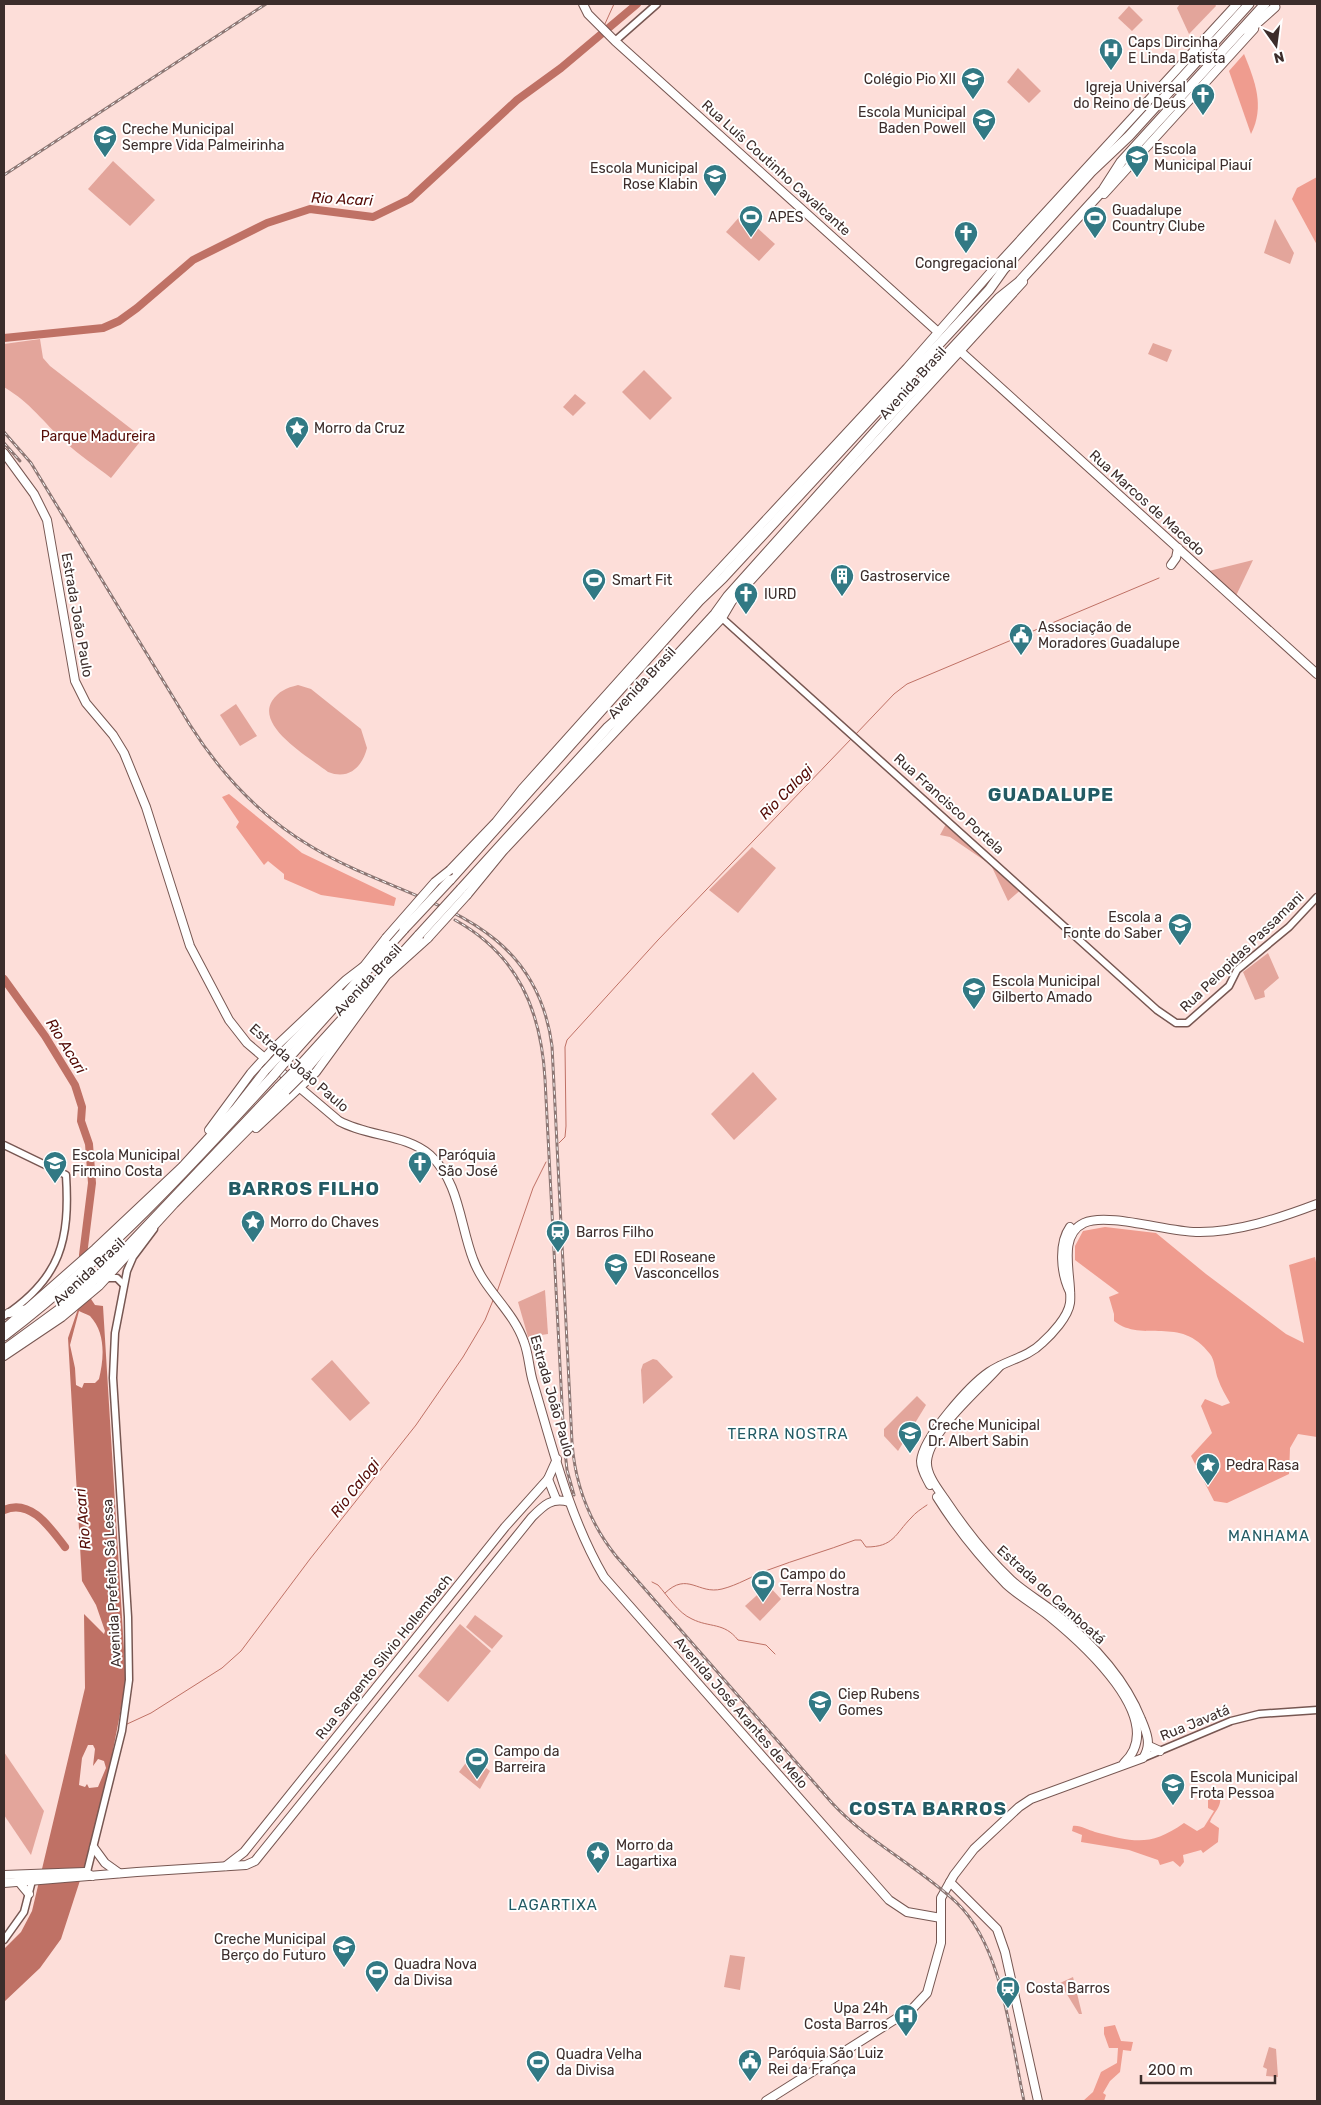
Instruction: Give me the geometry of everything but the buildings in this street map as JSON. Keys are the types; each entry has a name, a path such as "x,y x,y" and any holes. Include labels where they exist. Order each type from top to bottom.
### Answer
{"highway":[{"name":"Avenida Brasil","path":"4,1336 66,1286 95,1254 151,1207 269,1073 450,880 699,601 723,578 989,290 1004,268 1091,172 1129,136 1249,4"},
{"name":"Avenida Brasil","path":"4,1350 72,1304 98,1281 299,1072 419,935 464,892 536,807 716,614 728,596 944,356 999,298 1019,282 1103,190 1121,162 1266,4"},
{"path":"1212,63 1276,5"}],"main road":[{"name":"Rua Luís Coutinho Cavalcante","path":"583,4 588,14 613,39 938,332"},
{"name":"Avenida Brasil","path":"281,1060 435,882 464,857 696,595 1237,4"},
{"name":"Avenida Brasil","path":"299,1072 386,976 428,938 464,892 722,618 732,601 1276,5"},
{"name":"Rua Marcos de Macedo","path":"960,351 1317,674"},
{"name":"Estrada João Paulo","path":"4,453 34,494 46,520 53,546 71,666 79,689 86,703 113,735 124,753 146,807 182,920 198,962 233,1027 264,1058 323,1109 350,1127 414,1144 434,1159 448,1180 472,1258 482,1278 511,1315 524,1342 532,1379 564,1485"},
{"path":"1171,565 1176,558 1178,548"},
{"path":"515,807 543,767"},
{"path":"536,807 579,770"},
{"path":"188,1160 264,1058 346,980 363,967"},
{"path":"220,1158 300,1088 329,1056 386,976"},
{"name":"Avenida Brasil","path":"4,1330 24,1307 95,1254 188,1160 269,1073"},
{"name":"Avenida Brasil","path":"98,1281 107,1278 283,1089"},
{"name":"Estrada do Camboatá","path":"1149,1746 1141,1729 1130,1695 1114,1671 1054,1612 1021,1588 987,1555 957,1519 938,1489 928,1469 927,1461 935,1438 948,1418 1000,1366 1029,1353 1043,1342 1068,1309 1070,1292 1068,1243 1076,1228 1087,1221 1099,1219 1198,1228 1216,1226 1272,1214 1317,1198"},
{"name":"Estrada do Camboatá","path":"1147,1224 1189,1232 1214,1231 1262,1222 1317,1204"},
{"name":"Avenida Brasil","path":"4,1356 72,1304"},
{"path":"7,1314 24,1307"},
{"name":"Rua Sargento Silvio Hollembach","path":"225,1867 244,1852 515,1514 548,1479 557,1459"},
{"path":"548,1479 564,1485"},
{"path":"548,1479 556,1499 569,1502"},
{"name":"Avenida José Arantes de Melo","path":"564,1485 582,1537 604,1577 879,1890 903,1910 923,1916 941,1918"},
{"name":"Rua Sargento Silvio Hollembach","path":"36,1877 86,1876 225,1867 246,1865 255,1861 532,1517 543,1506 556,1499"},
{"path":"443,1604 454,1613"},
{"path":"346,1725 358,1735"},
{"path":"1121,1766 1133,1754 1141,1729"},
{"path":"766,2101 920,2002 928,1991 941,1943 940,1901 950,1882 974,1850 1022,1804 1051,1790 1142,1758 1149,1746 1160,1751"},
{"path":"1133,1754 1142,1758"},
{"path":"94,1848 105,1863 120,1873"},
{"path":"4,1875 36,1877"},
{"path":"4,1883 19,1882 36,1877"},
{"path":"19,1882 29,1894"},
{"path":"950,1882 997,1929 1007,1962 1038,2101"}],"street":[{"path":"613,39 657,4"},
{"name":"Rua Francisco Portela","path":"722,618 858,738 1157,1010"},
{"name":"Rua Pelopidas Passamani","path":"1157,1010 1176,1023 1186,1023 1229,986 1237,970 1289,927 1317,897"},
{"path":"4,1145 66,1175 68,1216 58,1254 48,1277 24,1307"},
{"name":"Avenida Prefeito Sá Lessa","path":"86,1876 122,1731 129,1680 128,1617 113,1378 115,1333 123,1284 130,1262 156,1225"},
{"path":"107,1278 117,1278 123,1284"},
{"name":"Rua Javatá","path":"1142,1758 1230,1721 1259,1714 1317,1710"},
{"path":"4,1940 20,1920 36,1877"}],"green space":[{"path":"1180,4 1215,4 1216,6 1189,34 1177,8"},
{"path":"1129,6 1143,20 1132,31 1118,18"},
{"path":"1018,68 1041,91 1029,103 1007,82"},
{"path":"113,161 155,200 130,226 88,189"},
{"name":"APES","path":"742,214 775,244 759,261 726,232"},
{"path":"1275,219 1294,253 1290,264 1264,253"},
{"name":"Parque Madureira","path":"40,339 43,358 50,366 143,438 111,478 70,447 30,406 4,387 4,344"},
{"path":"1153,343 1172,350 1167,362 1148,354"},
{"path":"644,370 672,398 650,420 622,392"},
{"path":"575,394 586,403 573,416 563,407"},
{"path":"1253,560 1234,600 1205,572"},
{"path":"298,685 311,689 361,729 367,748 362,761 353,771 342,774 328,772 287,741 271,721 269,711 272,701 283,690"},
{"path":"236,704 257,736 240,746 220,715"},
{"path":"947,822 1023,888 1008,901 991,865 950,837 940,835"},
{"path":"752,847 776,868 738,913 709,890"},
{"path":"1268,953 1279,978 1264,991 1265,997 1255,1000 1243,972"},
{"path":"753,1072 777,1099 734,1140 711,1114"},
{"path":"545,1290 548,1334 528,1337 518,1302"},
{"path":"653,1359 657,1360 673,1377 643,1404 641,1370 643,1364"},
{"path":"332,1360 370,1403 350,1421 311,1379"},
{"path":"917,1396 926,1405 898,1451 884,1436 884,1429"},
{"name":"Campo do Terra Nostra","path":"768,1585 781,1599 760,1621 745,1606"},
{"path":"475,1615 503,1636 492,1649 466,1627"},
{"path":"460,1624 491,1651 448,1702 418,1676"},
{"path":"4,1752 44,1811 31,1855 4,1815"},
{"name":"Campo da Barreira","path":"471,1756 490,1771 480,1789 459,1772"},
{"path":"730,1955 745,1957 740,1990 724,1987"},
{"path":"1073,1977 1082,2014 1079,2014 1060,1983"},
{"path":"1269,2047 1276,2049 1278,2077 1266,2076 1267,2069 1263,2067"}],"shaded area":[{"path":"1244,54 1255,84 1258,104 1255,124 1251,134 1229,71"},
{"path":"1317,177 1317,245 1292,199 1297,188"},
{"path":"229,794 302,853 396,898 394,906 321,895 284,879 284,874 268,861 264,865 236,827 239,822 222,797"},
{"path":"1105,1227 1156,1233 1206,1274 1286,1334 1304,1343 1289,1265 1315,1257 1317,1267 1317,1437 1298,1434 1290,1448 1289,1474 1227,1503 1214,1501 1191,1456 1212,1433 1201,1406 1205,1399 1222,1406 1230,1403 1219,1382 1213,1359 1198,1342 1186,1335 1174,1332 1137,1330 1125,1327 1114,1321 1109,1297 1119,1293 1075,1260 1075,1246 1083,1231"},
{"path":"1208,1791 1218,1792 1220,1797 1220,1804 1210,1822 1219,1828 1218,1842 1203,1853 1201,1850 1183,1855 1184,1862 1180,1867 1173,1861 1160,1865 1158,1860 1129,1850 1081,1842 1082,1835 1072,1831 1073,1826 1078,1826 1121,1838 1141,1840 1161,1836 1184,1823 1197,1831 1204,1827 1214,1811 1208,1808"},
{"path":"1115,2025 1121,2041 1133,2042 1131,2051 1123,2050 1120,2072 1110,2081 1103,2093 1106,2095 1104,2101 1083,2101 1093,2092 1101,2072 1117,2063 1118,2048 1109,2048 1104,2034 1104,2027"}],"water":[{"path":"90,1249 91,1299 95,1305 103,1306 126,1683 107,1781 86,1862 61,1939 40,1968 4,2002 4,1949 21,1932 32,1911 85,1688 84,1614 104,1634 105,1631 96,1605 82,1581 68,1338 81,1300 78,1267 80,1257","holes":["79,1311 90,1316 99,1330 103,1354 99,1379 95,1383 84,1383 82,1388 76,1385 75,1368 70,1345","88,1745 93,1745 95,1749 93,1766 98,1759 104,1761 106,1768 98,1787 89,1788 87,1784 85,1787 79,1785 82,1758"]}],"waterway":[{"path":"604,26 614,4"},
{"name":"Rio Acari","path":"4,338 103,328 119,321 137,308 193,260 267,223 310,209 373,217 410,199 517,100 561,68 637,4"},
{"name":"Rio Acari","path":"598,39 601,31"},
{"name":"Rio Calogi","path":"855,735 894,694 907,684 1159,578"},
{"name":"Rio Calogi","path":"559,1143 565,1137 566,1126 565,1047 567,1040 658,940 852,738"},
{"name":"Rio Acari","path":"4,979 45,1036 75,1085 82,1107 81,1121 89,1144 92,1183 83,1255 84,1264"},
{"name":"Rio Calogi","path":"497,1292 533,1188 546,1162"},
{"name":"Rio Calogi","path":"125,1725 151,1713 222,1668 241,1651 310,1559 416,1425 463,1357 485,1320 494,1298"},
{"path":"665,1593 680,1584 714,1590 722,1589 768,1570 855,1540 861,1540 866,1547 883,1545 893,1538 914,1514 927,1505"},
{"path":"4,1510 14,1507 23,1508 31,1512 47,1524 65,1547"},
{"path":"652,1582 658,1585 678,1609 687,1616 699,1622 727,1630 738,1640 766,1645 775,1654"}],"railway":[{"path":"4,175 266,4"},
{"path":"4,432 31,463 190,725 215,761 244,793 276,822 312,847 349,867 425,899 461,917 493,938 520,965 540,1000 552,1046 572,1442 576,1473 591,1516 606,1543 616,1556 832,1803 862,1830 942,1890 957,1903 973,1922 985,1944 1003,1996 1024,2101"},
{"path":"4,443 20,461"},
{"path":"455,920 477,934 510,967 522,987 531,1008 543,1054 564,1442 567,1470 574,1495"}],"place":[{"name":"Caps Dircinha E Linda Batista","path":"1111,71"},
{"name":"Colégio Pio XII","path":"973,100"},
{"name":"Igreja Universal do Reino de Deus","path":"1203,116"},
{"name":"Escola Municipal Baden Powell","path":"984,141"},
{"name":"Creche Municipal Sempre Vida Palmeirinha","path":"105,158"},
{"name":"Escola Municipal Piauí","path":"1137,178"},
{"name":"Escola Municipal Rose Klabin","path":"715,197"},
{"name":"APES","path":"751,238"},
{"name":"Guadalupe Country Clube","path":"1095,239"},
{"name":"Congregacional","path":"966,254"},
{"name":"Morro da Cruz","path":"297,449"},
{"name":"Gastroservice","path":"842,597"},
{"name":"Smart Fit","path":"594,601"},
{"name":"IURD","path":"746,615"},
{"name":"Associação de Moradores Guadalupe","path":"1021,656"},
{"name":"Escola a Fonte do Saber","path":"1180,946"},
{"name":"Escola Municipal Gilberto Amado","path":"974,1010"},
{"name":"Escola Municipal Firmino Costa","path":"55,1184"},
{"name":"Paróquia São José","path":"420,1184"},
{"name":"Morro do Chaves","path":"253,1243"},
{"name":"Barros Filho","path":"558,1253"},
{"name":"EDI Roseane Vasconcellos","path":"616,1286"},
{"name":"Creche Municipal Dr. Albert Sabin","path":"910,1454"},
{"name":"Pedra Rasa","path":"1208,1486"},
{"name":"Campo do Terra Nostra","path":"763,1603"},
{"name":"Ciep Rubens Gomes","path":"820,1723"},
{"name":"Campo da Barreira","path":"477,1780"},
{"name":"Escola Municipal Frota Pessoa","path":"1173,1806"},
{"name":"Morro da Lagartixa","path":"598,1874"},
{"name":"Creche Municipal Berço do Futuro","path":"344,1968"},
{"name":"Quadra Nova da Divisa","path":"377,1993"},
{"name":"Costa Barros","path":"1008,2009"},
{"name":"Upa 24h Costa Barros","path":"906,2037"},
{"name":"Paróquia São Luiz Rei da França","path":"750,2082"},
{"name":"Quadra Velha da Divisa","path":"538,2083"}],"district":[{"name":"GUADALUPE","path":"1051,794"},
{"name":"BARROS FILHO","path":"304,1188"},
{"name":"TERRA NOSTRA","path":"788,1434"},
{"name":"MANHAMA","path":"1269,1536"},
{"name":"COSTA BARROS","path":"928,1808"},
{"name":"LAGARTIXA","path":"553,1905"}]}
